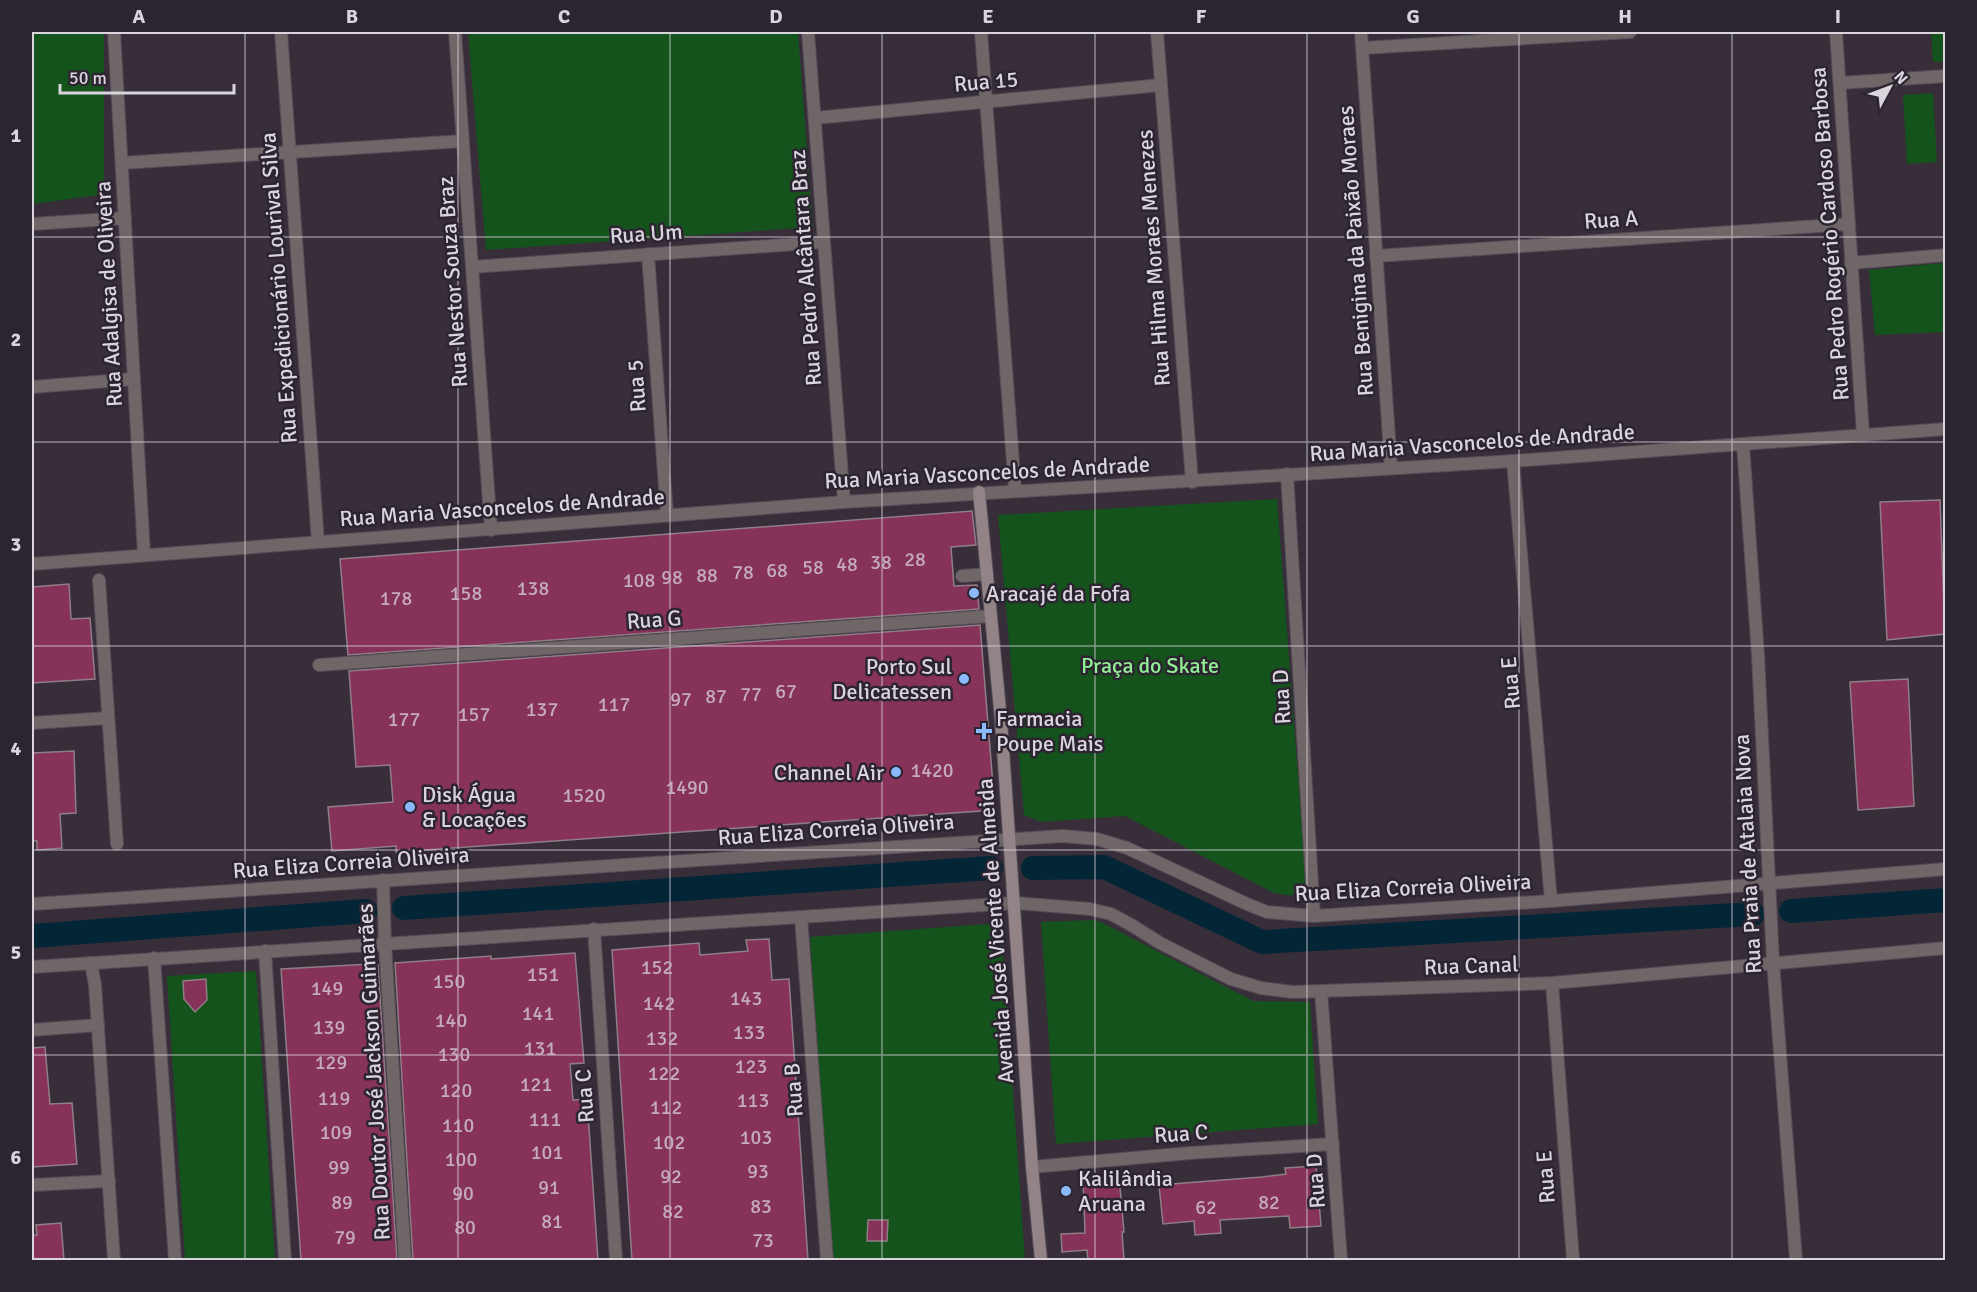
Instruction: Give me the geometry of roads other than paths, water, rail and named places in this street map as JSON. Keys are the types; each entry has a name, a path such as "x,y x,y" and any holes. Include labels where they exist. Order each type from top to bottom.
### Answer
{"street":[{"name":"Rua Adalgisa de Oliveira","path":"114,32 144,554"},
{"name":"Rua Expedicionário Lourival Silva","path":"281,32 318,542"},
{"name":"Rua Nestor Souza Braz","path":"455,32 491,530"},
{"name":"Rua Pedro Alcântara Braz","path":"808,32 844,502"},
{"path":"981,32 1015,490"},
{"name":"Rua Hilma Moraes Menezes","path":"1157,32 1192,482"},
{"name":"Rua Benigina da Paixão Moraes","path":"1360,32 1391,467"},
{"path":"1362,48 1630,32"},
{"name":"Rua Pedro Rogério Cardoso Barbosa","path":"1836,32 1863,434"},
{"path":"1840,83 1946,76"},
{"name":"Rua 15","path":"815,118 1161,85"},
{"path":"122,163 463,141"},
{"path":"32,224 125,218"},
{"name":"Rua A","path":"1376,256 1849,224"},
{"name":"Rua Um","path":"472,267 824,242"},
{"name":"Rua 5","path":"648,254 667,515"},
{"path":"1851,263 1946,255"},
{"path":"32,387 134,379"},
{"name":"Rua Maria Vasconcelos de Andrade","path":"32,564 980,492 1192,482 1946,429"},
{"name":"Rua Praia de Atalaia Nova","path":"1743,445 1758,655 1771,882 1773,962 1796,1260"},
{"name":"Rua E","path":"1513,461 1551,901"},
{"name":"Rua D","path":"1287,474 1314,916"},
{"name":"Avenida José Vicente de Almeida","path":"980,492 1010,838 1032,1167 1041,1260"},
{"path":"963,576 987,574"},
{"path":"99,580 117,844"},
{"name":"Rua G","path":"319,665 991,616"},
{"path":"32,723 108,718"},
{"name":"Rua Eliza Correia Oliveira","path":"32,904 1063,836 1097,839 1145,856 1267,912 1287,915 1314,916 1551,901 1946,869"},
{"name":"Rua Doutor José Jackson Guimarães","path":"383,880 405,1260"},
{"path":"32,967 1015,903"},
{"name":"Rua Canal","path":"1015,903 1090,909 1111,914 1160,943 1232,979 1261,988 1292,992 1552,983 1946,948"},
{"name":"Rua B","path":"801,917 827,1260"},
{"name":"Rua C","path":"594,929 616,1260"},
{"path":"265,951 285,1260"},
{"path":"154,958 176,1260"},
{"path":"91,963 95,985 114,1260"},
{"name":"Rua E","path":"1552,983 1573,1260"},
{"name":"Rua D","path":"1321,992 1341,1260"},
{"path":"32,1030 98,1025"},
{"name":"Rua C","path":"1032,1167 1190,1153 1333,1144"},
{"path":"32,1185 109,1181"}],"waterway":[{"path":"1033,868 1104,867 1262,942 1753,914"},
{"path":"404,908 991,868"},
{"path":"1791,911 1946,900"},
{"path":"32,936 366,911"}],"place":[{"name":"Aracajé da Fofa","path":"974,593"},
{"name":"Porto Sul Delicatessen","path":"964,679"},
{"name":"Farmacia Poupe Mais","path":"984,731"},
{"name":"Channel Air","path":"896,772"},
{"name":"Disk Água & Locações","path":"410,807"},
{"name":"Kalilândia Aruana","path":"1066,1191"}],"park label":[{"name":"Praça do Skate","path":"1150,665"}]}
